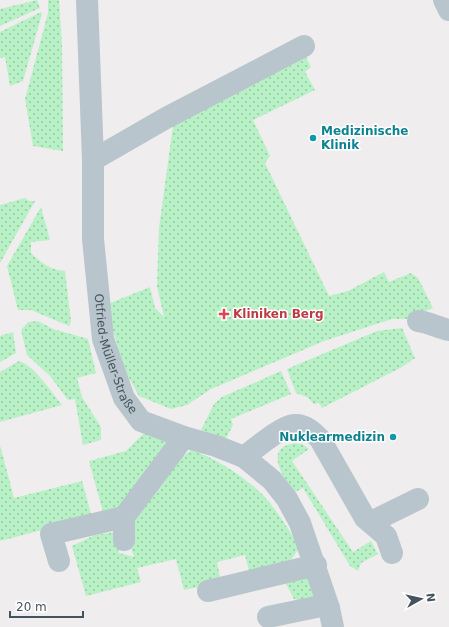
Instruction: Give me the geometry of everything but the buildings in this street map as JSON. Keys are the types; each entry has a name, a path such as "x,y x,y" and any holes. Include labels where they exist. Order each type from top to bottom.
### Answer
{"street":[{"name":"Otfried-Müller-Straße","path":"87,0 93,160 93,239 103,339 124,398 141,421 244,457 272,480 287,499 300,523 316,565 331,617"},
{"path":"444,0 449,10"},
{"path":"93,160 166,118 304,46"},
{"path":"418,321 427,322 437,328 449,330"},
{"path":"244,457 277,433 294,425 310,429 320,439 366,518 386,536 392,553"},
{"path":"124,540 124,517 184,437"},
{"path":"372,522 418,499"},
{"path":"59,561 51,534 124,517"},
{"path":"208,591 316,565"},
{"path":"268,617 321,606 331,617"}],"green space":[{"path":"37,0 40,8 0,26 0,9"},
{"path":"48,0 59,0 62,45 63,151 33,146 25,99 48,13"},
{"path":"41,12 42,14 23,81 10,86 5,57 0,58 0,32"},
{"path":"306,57 311,67 305,72 315,90 253,120 270,156 265,163 329,296 348,291 384,272 389,282 411,273 418,278 433,308 406,319 392,319 324,341 211,389 187,405 171,409 139,396 124,369 111,324 108,304 150,287 155,308 164,317 157,286 159,228 173,126"},
{"path":"25,198 29,201 35,201 0,263 0,205"},
{"path":"41,207 50,240 31,242 31,253 46,265 60,271 65,271 71,322 69,326 31,310 18,310 7,266"},
{"path":"38,321 53,329 88,339 96,373 77,378 82,397 101,427 101,440 83,445 75,399 68,400 50,376 27,355 21,330 28,322"},
{"path":"402,328 415,358 402,367 322,408 319,403 314,404 307,397 296,393 287,369 377,331"},
{"path":"13,332 16,353 0,362 0,336"},
{"path":"19,361 30,367 36,373 62,405 0,422 0,372"},
{"path":"281,371 291,394 231,419 233,425 225,440 201,430 214,404 222,397"},
{"path":"144,433 169,442 122,508 103,512 89,461 126,451"},
{"path":"295,443 302,444 309,449 292,461 353,552 371,541 378,554 361,563 358,571 350,566 303,488 293,493 281,471 277,457 280,451 285,446"},
{"path":"0,445 14,498 82,481 92,517 0,541"},
{"path":"191,450 212,459 234,472 254,487 270,503 300,547 288,564 250,575 245,555 217,562 221,582 184,590 176,559 137,568 141,582 86,596 72,546 95,535 115,532 119,553 134,557 128,541 128,527 175,463"},
{"path":"309,574 317,600 306,602 294,599 286,584 264,587"}],"place":[{"name":"Medizinische Klinik","path":"313,138"},
{"name":"Kliniken Berg","path":"224,314"},
{"name":"Nuklearmedizin","path":"393,437"}]}
